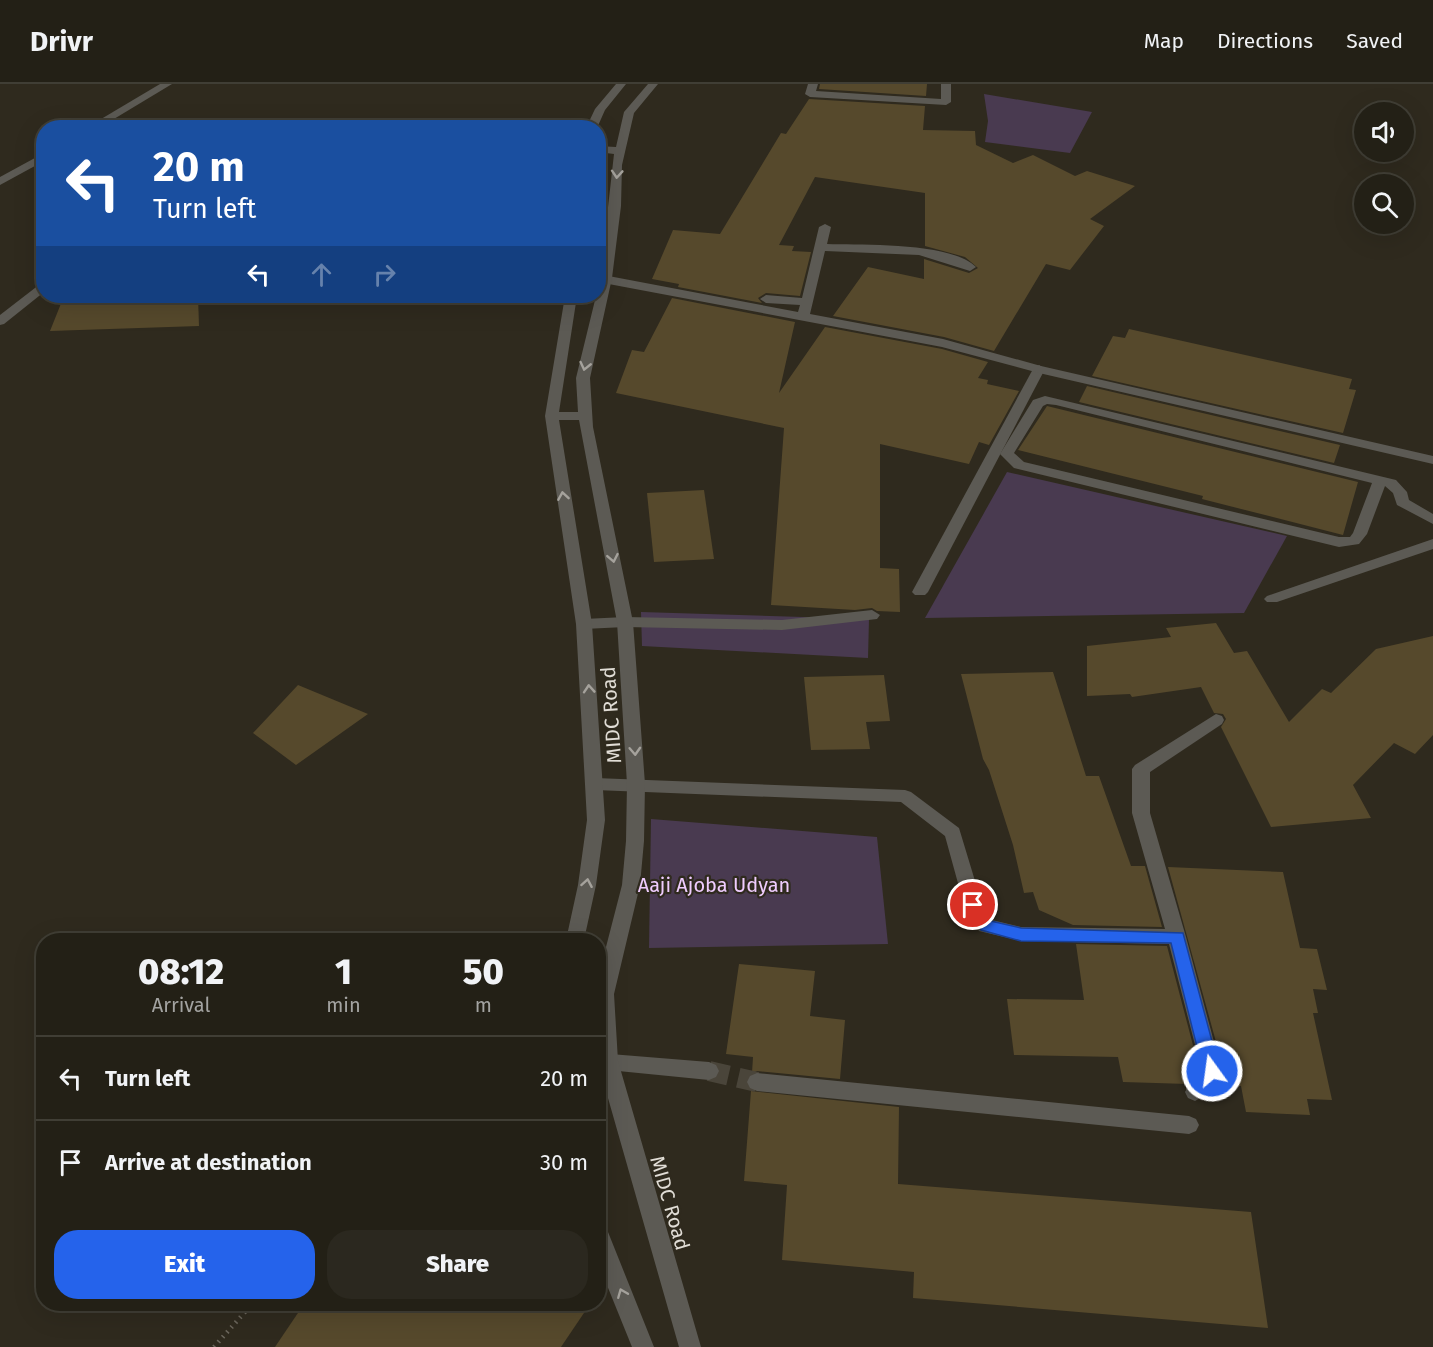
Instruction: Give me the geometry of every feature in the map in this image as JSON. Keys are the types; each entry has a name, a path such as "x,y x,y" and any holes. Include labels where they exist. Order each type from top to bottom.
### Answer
{"street":[{"path":"111,120 167,84"},
{"path":"602,120 615,110 621,84"},
{"name":"MIDC Road","path":"606,246 620,151 615,110 653,84"},
{"path":"813,84 810,94 946,102 946,84"},
{"path":"606,150 620,151"},
{"path":"0,182 36,161"},
{"path":"803,318 825,227"},
{"path":"821,247 919,251 948,258 970,267"},
{"path":"606,279 943,343 1039,369 1433,460"},
{"path":"0,321 36,292"},
{"path":"766,299 808,302"},
{"path":"570,303 552,416 584,624 596,820 587,885 577,933"},
{"name":"MIDC Road","path":"598,303 583,378 585,416 625,622 636,784 635,841 631,885 606,986"},
{"path":"563,336 592,336"},
{"path":"920,592 1039,369"},
{"path":"1380,480 1360,534 1354,541 1339,542 1019,465 1006,454 1038,403 1045,400 1380,480 1391,483 1401,492 1402,502 1433,520"},
{"path":"552,416 585,416"},
{"path":"1272,599 1433,544"},
{"path":"584,624 625,622 782,625 872,615"},
{"path":"1195,1092 1207,1084 1212,1071 1177,937 1141,813 1141,769 1216,720"},
{"path":"595,784 905,796 953,833 973,905 986,926 1021,934 1177,937"},
{"path":"606,1061 709,1071"},
{"name":"MIDC Road","path":"606,1071 689,1347"},
{"path":"757,1082 1189,1125"},
{"path":"606,1254 643,1347"},
{"path":"689,1347 697,1347"}],"path":[{"path":"214,1347 246,1311"}],"green space":[{"path":"984,94 1092,112 1070,153 985,142 988,121"},
{"path":"1007,472 1287,536 1244,613 925,618"},
{"path":"641,612 869,619 868,658 642,646"},
{"name":"Aaji Ajoba Udyan","path":"651,819 877,837 888,944 649,948"}],"building":[{"path":"820,84 927,84 926,96 819,89"},
{"path":"809,99 925,106 923,130 975,131 976,145 1013,163 1033,155 1075,176 1087,171 1135,186 1090,219 1104,226 1070,270 1046,264 994,351 944,337 833,316 868,267 924,279 924,259 969,273 978,268 965,257 925,246 925,193 815,177 779,245 794,246 792,251 811,252 800,296 766,293 758,298 762,303 678,287 679,284 652,279 673,230 720,234 781,133 786,134"},
{"path":"672,298 795,322 779,393 825,327 942,349 988,362 978,378 988,380 987,384 1019,391 989,445 979,442 969,464 880,444 880,568 899,569 900,612 877,611 872,608 855,610 771,605 784,428 616,393 632,350 644,352"},
{"path":"61,303 198,303 199,326 50,331"},
{"path":"1129,329 1352,379 1349,389 1356,390 1343,433 1092,376 1113,336 1125,338"},
{"path":"1087,386 1340,445 1334,463 1079,402"},
{"path":"1047,406 1358,482 1343,535 1202,499 1203,496 1018,450"},
{"path":"704,490 714,559 654,562 647,493"},
{"path":"1216,623 1234,653 1247,651 1289,722 1322,689 1331,693 1376,649 1433,636 1433,735 1415,754 1394,743 1353,785 1371,818 1271,827 1221,727 1226,719 1223,714 1214,713 1201,687 1132,697 1130,694 1087,696 1087,646 1171,637 1166,628"},
{"path":"1053,672 1086,776 1099,776 1131,866 1145,866 1162,927 1073,925 1039,910 1033,892 1024,893 1013,845 989,770 983,759 961,674"},
{"path":"884,675 890,721 866,722 870,749 811,750 804,677"},
{"path":"298,685 368,714 296,765 253,733"},
{"path":"1168,867 1283,872 1300,948 1317,949 1327,990 1313,989 1318,1013 1313,1013 1332,1100 1307,1099 1310,1115 1246,1112 1241,1086 1219,1085 1224,1071"},
{"path":"1076,944 1167,946 1200,1072 1188,1084 1123,1082 1118,1057 1014,1055 1007,999 1084,1000"},
{"path":"739,964 815,971 810,1016 845,1020 840,1079 757,1071 752,1073 753,1057 726,1054"},
{"path":"751,1091 899,1107 898,1184 1251,1212 1268,1328 913,1298 914,1272 782,1260 787,1185 744,1181"},
{"path":"299,1311 585,1311 561,1347 275,1347"}],"tunnel":[{"path":"709,1071 757,1082"}],"route":[{"path":"973,905 986,926 1021,934 1177,937 1212,1071"}]}
